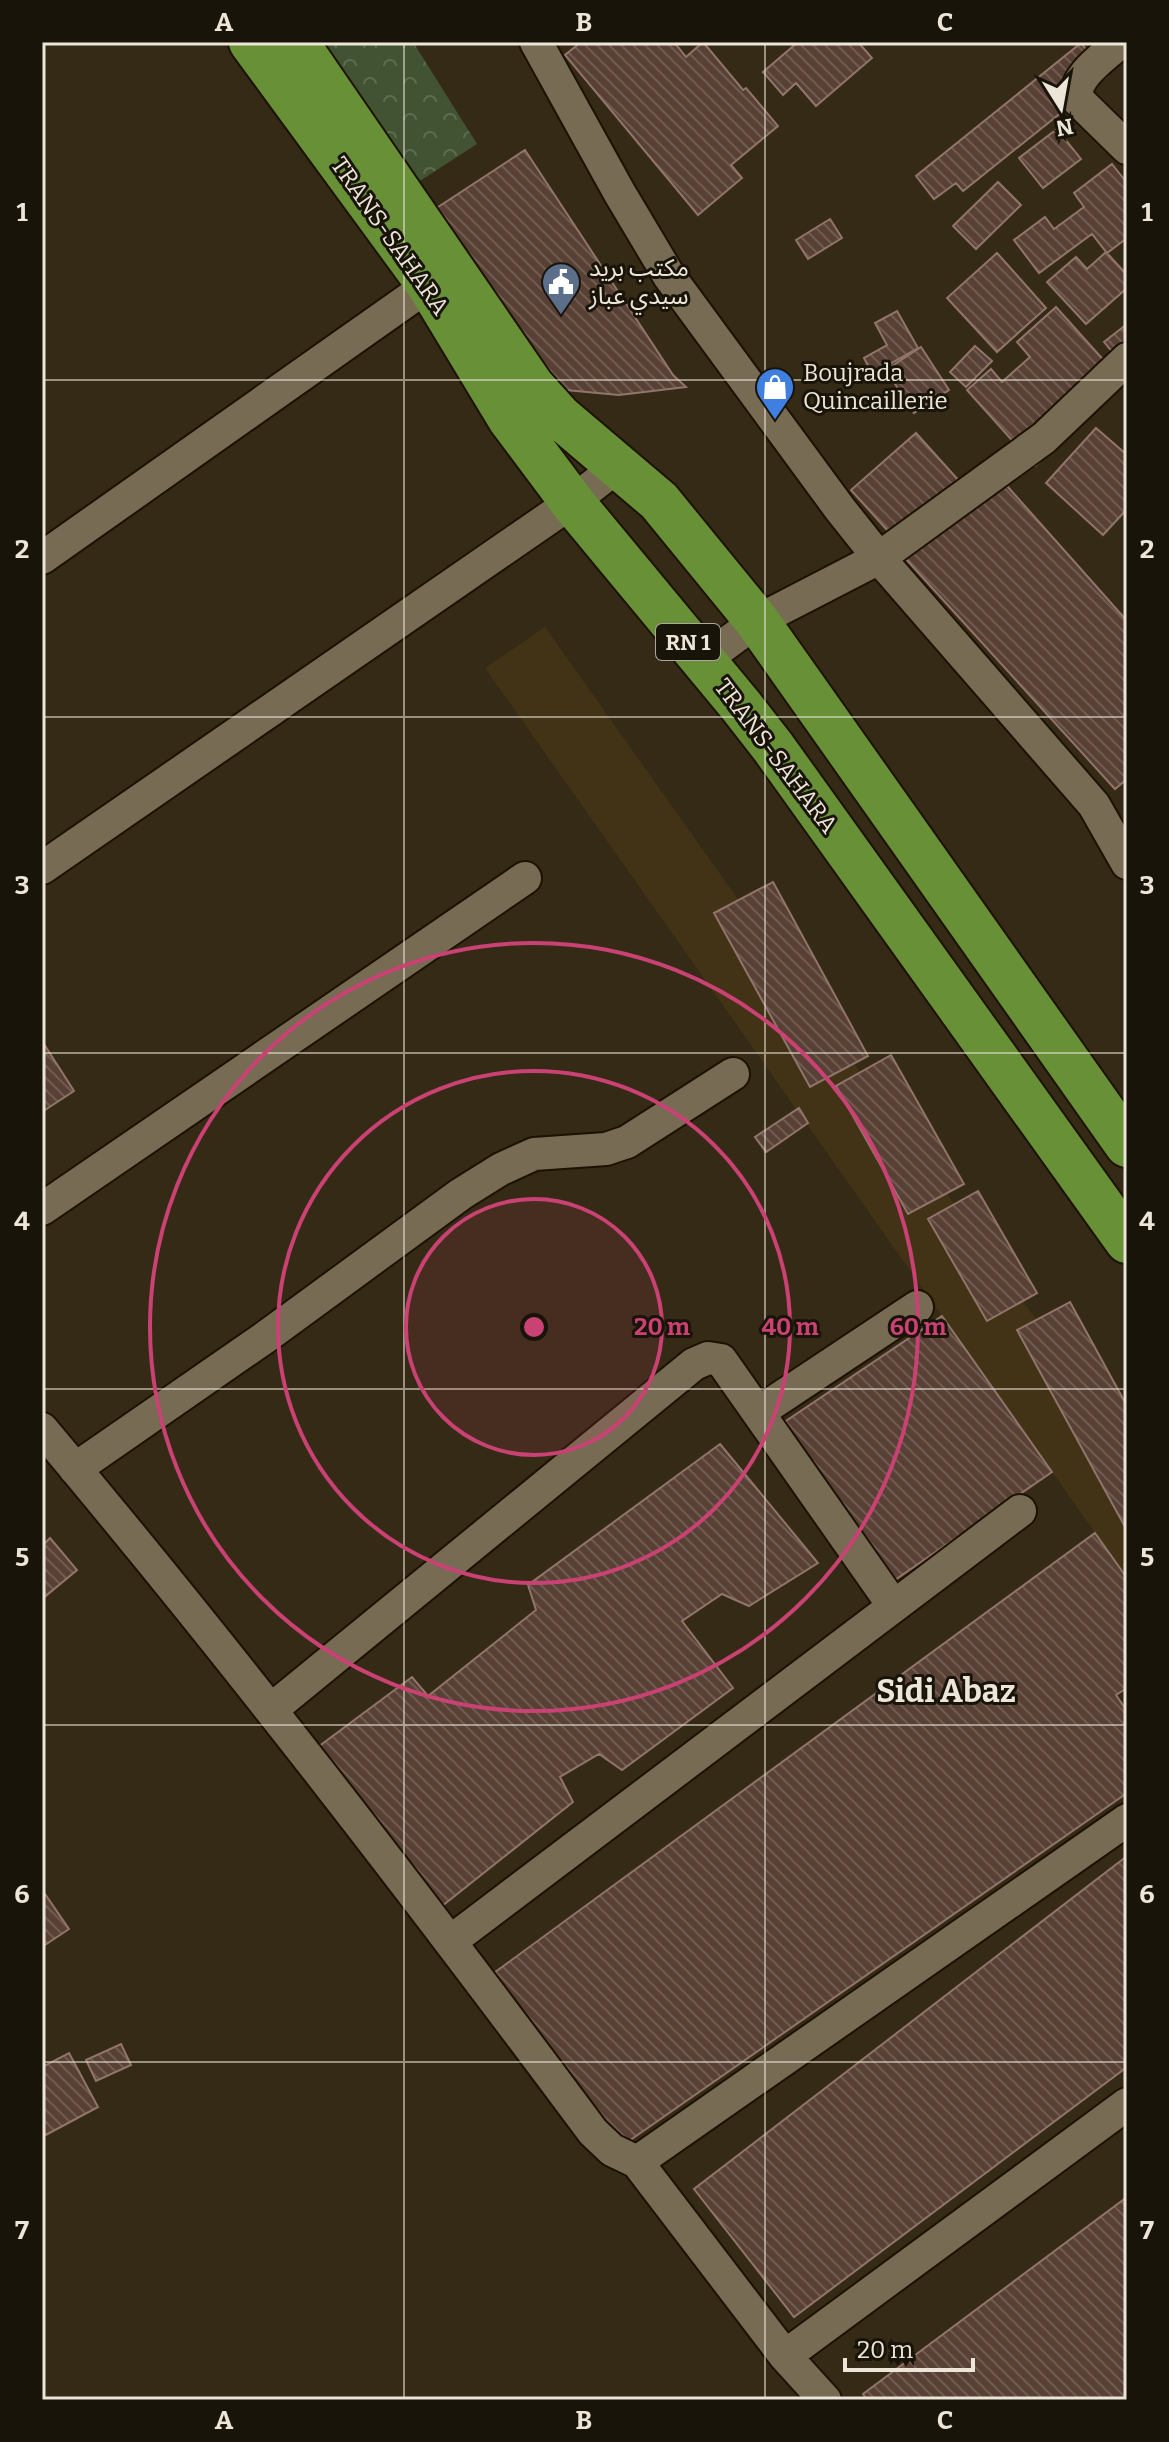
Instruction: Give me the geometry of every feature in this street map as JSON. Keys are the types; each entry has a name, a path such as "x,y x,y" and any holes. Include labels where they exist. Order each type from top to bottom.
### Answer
{"highway":[{"name":"TRANS-SAHARA","path":"251,42 441,279 532,386 560,417 659,501 757,621 1127,1145"},
{"name":"TRANS-SAHARA","path":"296,42 424,226 441,279 510,419 572,502 773,747 1127,1241"}],"street":[{"path":"536,42 611,179 669,276 879,558 1094,805 1127,863"},
{"path":"1120,42 1079,81 1075,89 1079,102 1127,148"},
{"path":"42,558 441,279"},
{"path":"704,660 757,621 879,558 1044,438 1127,359"},
{"path":"42,868 572,502 618,466"},
{"path":"42,1209 525,878"},
{"path":"75,1469 267,1336 461,1194 501,1169 534,1154 606,1149 627,1142 733,1074"},
{"path":"759,1412 917,1307"},
{"path":"272,1709 694,1364 708,1358 721,1360 893,1605"},
{"path":"42,1429 272,1709 593,2132 612,2150 637,2162 785,2356 825,2400"},
{"path":"451,1941 1020,1511"},
{"path":"637,2162 1127,1820"},
{"path":"785,2356 1127,2104"}],"shaded area":[{"path":"545,627 1127,1448 1127,1578 485,668"}],"green space":[{"path":"307,42 413,42 477,144 412,186"}],"building":[{"path":"581,42 674,42 686,57 703,42 778,126 731,165 742,178 698,215 565,55"},
{"path":"798,42 858,42 872,58 816,106 796,83 783,95 763,72"},
{"path":"1081,43 1107,76 963,191 956,183 934,199 916,176"},
{"path":"1057,129 1081,159 1043,188 1019,158"},
{"name":"مكتب بريد سيدي عباز","path":"525,150 673,375 686,387 619,395 555,389 429,213"},
{"path":"1112,164 1127,183 1127,238 1107,253 1092,234 1039,273 1014,240 1045,217 1054,229 1084,207 1074,193"},
{"path":"998,182 1021,205 976,249 953,226"},
{"path":"830,219 842,238 808,259 796,240"},
{"path":"1106,252 1127,275 1127,288 1086,324 1047,282 1076,257 1087,269"},
{"path":"997,253 1046,308 997,352 947,298"},
{"path":"1056,307 1117,375 1063,441 1035,466 967,390 991,369 1002,382 1030,357 1017,342"},
{"path":"897,311 918,348 872,374 864,358 887,345 875,323"},
{"path":"1127,324 1127,370 1104,342"},
{"path":"975,346 992,361 966,387 950,372"},
{"path":"921,347 949,390 914,413 886,370"},
{"path":"1096,428 1127,455 1127,509 1103,535 1046,483"},
{"path":"916,433 969,492 905,550 851,490"},
{"path":"1000,478 1127,621 1127,779 1115,789 904,557"},
{"path":"773,882 868,1056 810,1087 714,913"},
{"path":"42,1041 74,1091 42,1112"},
{"path":"891,1055 964,1184 908,1214 836,1086"},
{"path":"799,1108 808,1123 766,1152 755,1137"},
{"path":"978,1191 1037,1293 987,1321 928,1219"},
{"path":"1070,1302 1127,1406 1127,1524 1124,1525 1017,1330"},
{"path":"942,1316 1052,1472 889,1584 777,1427"},
{"path":"720,1444 818,1563 749,1606 722,1594 682,1621 733,1688 622,1770 599,1754 560,1777 573,1802 437,1910 314,1750 412,1677 428,1696 536,1610 528,1585"},
{"path":"1095,1533 1127,1578 1127,1688 1116,1695 1127,1711 1127,1793 619,2148 487,1978"},
{"path":"50,1538 77,1570 42,1599 42,1546"},
{"path":"1127,1856 1127,2067 794,2317 694,2189"},
{"path":"45,1894 69,1929 42,1947 42,1896"},
{"path":"121,2044 131,2065 96,2081 86,2060"},
{"path":"69,2053 98,2107 42,2137 42,2067"},
{"path":"1127,2197 1127,2400 867,2400 863,2394"}],"place":[{"name":"مكتب بريد سيدي عباز","path":"561,316"},
{"name":"Boujrada Quincaillerie","path":"775,421"}],"district":[{"name":"Sidi Abaz","path":"946,1691"}]}
